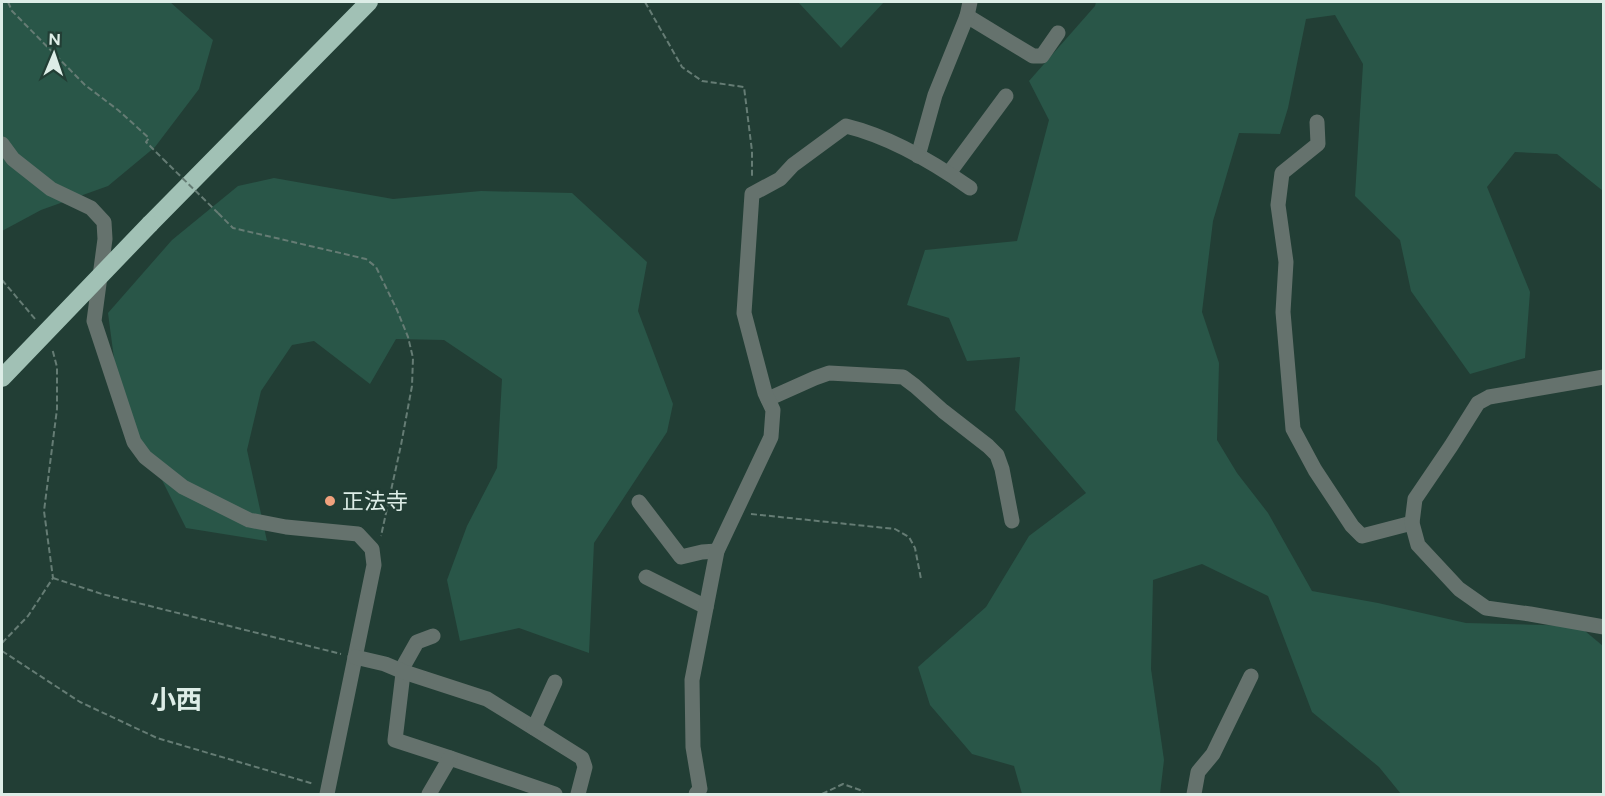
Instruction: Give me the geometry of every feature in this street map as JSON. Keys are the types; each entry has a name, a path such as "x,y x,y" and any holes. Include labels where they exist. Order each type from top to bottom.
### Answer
{"highway":[{"path":"2,378 369,2"}],"street":[{"path":"918,156 935,95 969,9 1033,56 1042,56 1058,33"},
{"path":"949,173 1006,96"},
{"path":"1317,122 1318,144 1282,173 1278,204 1286,262 1283,312 1293,429 1315,470 1352,526 1362,536 1412,523"},
{"path":"696,795 700,789 693,747 692,680 717,551 771,437 773,410 765,393 744,313 752,194 780,179 794,165 846,126 861,130 918,156 970,188"},
{"path":"2,144 13,159 51,189 91,208 104,222 105,239 94,321 134,442 145,457 183,487 249,520 286,527 358,534 372,549 374,565 331,793"},
{"path":"768,399 830,373 903,377 997,454 1012,521"},
{"path":"1604,377 1489,397 1478,403 1415,499 1412,523 1418,545 1459,589 1486,608 1604,627"},
{"path":"639,502 681,557 717,551"},
{"path":"646,577 706,607"},
{"path":"433,636 417,642 404,665 395,740 555,795"},
{"path":"355,657 386,664 487,699 534,728 582,758 585,767 578,795"},
{"path":"1194,795 1198,772 1213,754 1251,676"},
{"path":"534,728 555,681"},
{"path":"429,795 450,758"}],"path":[{"path":"8,2 12,11 77,77 149,138 147,142 233,228 366,259 376,267 397,309 413,358 412,386 401,445 374,565"},
{"path":"645,2 682,67 702,81 744,87 752,150 752,194"},
{"path":"2,280 40,326"},
{"path":"2,643 28,616 53,578 44,512 57,409 57,367 51,345"},
{"path":"736,513 895,529 909,537 915,548 921,579"},
{"path":"53,578 102,594 355,657"},
{"path":"2,651 80,702 158,738 287,775 331,793"},
{"path":"822,795 843,784 860,790 863,795"}],"green space":[{"path":"2,2 170,2 213,40 199,89 155,147 108,186 41,210 2,231"},
{"path":"798,2 884,2 841,48"},
{"path":"1096,2 1603,2 1603,191 1557,154 1515,152 1487,187 1530,292 1525,358 1470,374 1411,291 1400,240 1355,196 1363,64 1335,15 1306,19 1288,108 1280,134 1239,133 1213,221 1202,312 1219,363 1217,440 1237,473 1268,513 1312,591 1466,623 1579,626 1603,646 1603,794 1401,794 1379,767 1312,712 1268,596 1202,564 1153,580 1151,669 1164,760 1160,794 1022,794 1014,766 972,754 930,705 918,667 986,607 1029,536 1086,493 1015,410 1020,357 967,361 949,318 907,305 925,250 1017,241 1049,120 1029,81 1095,6"},
{"path":"274,178 393,199 481,191 572,193 647,262 638,311 673,404 667,432 594,543 589,653 519,628 460,641 447,580 467,526 497,468 502,379 444,340 396,339 370,384 314,341 292,345 261,391 247,450 267,541 186,528 151,458 122,419 108,313 172,240 238,186"}],"place":[{"name":"正法寺","path":"330,501"}],"district":[{"name":"小西","path":"176,700"}]}
